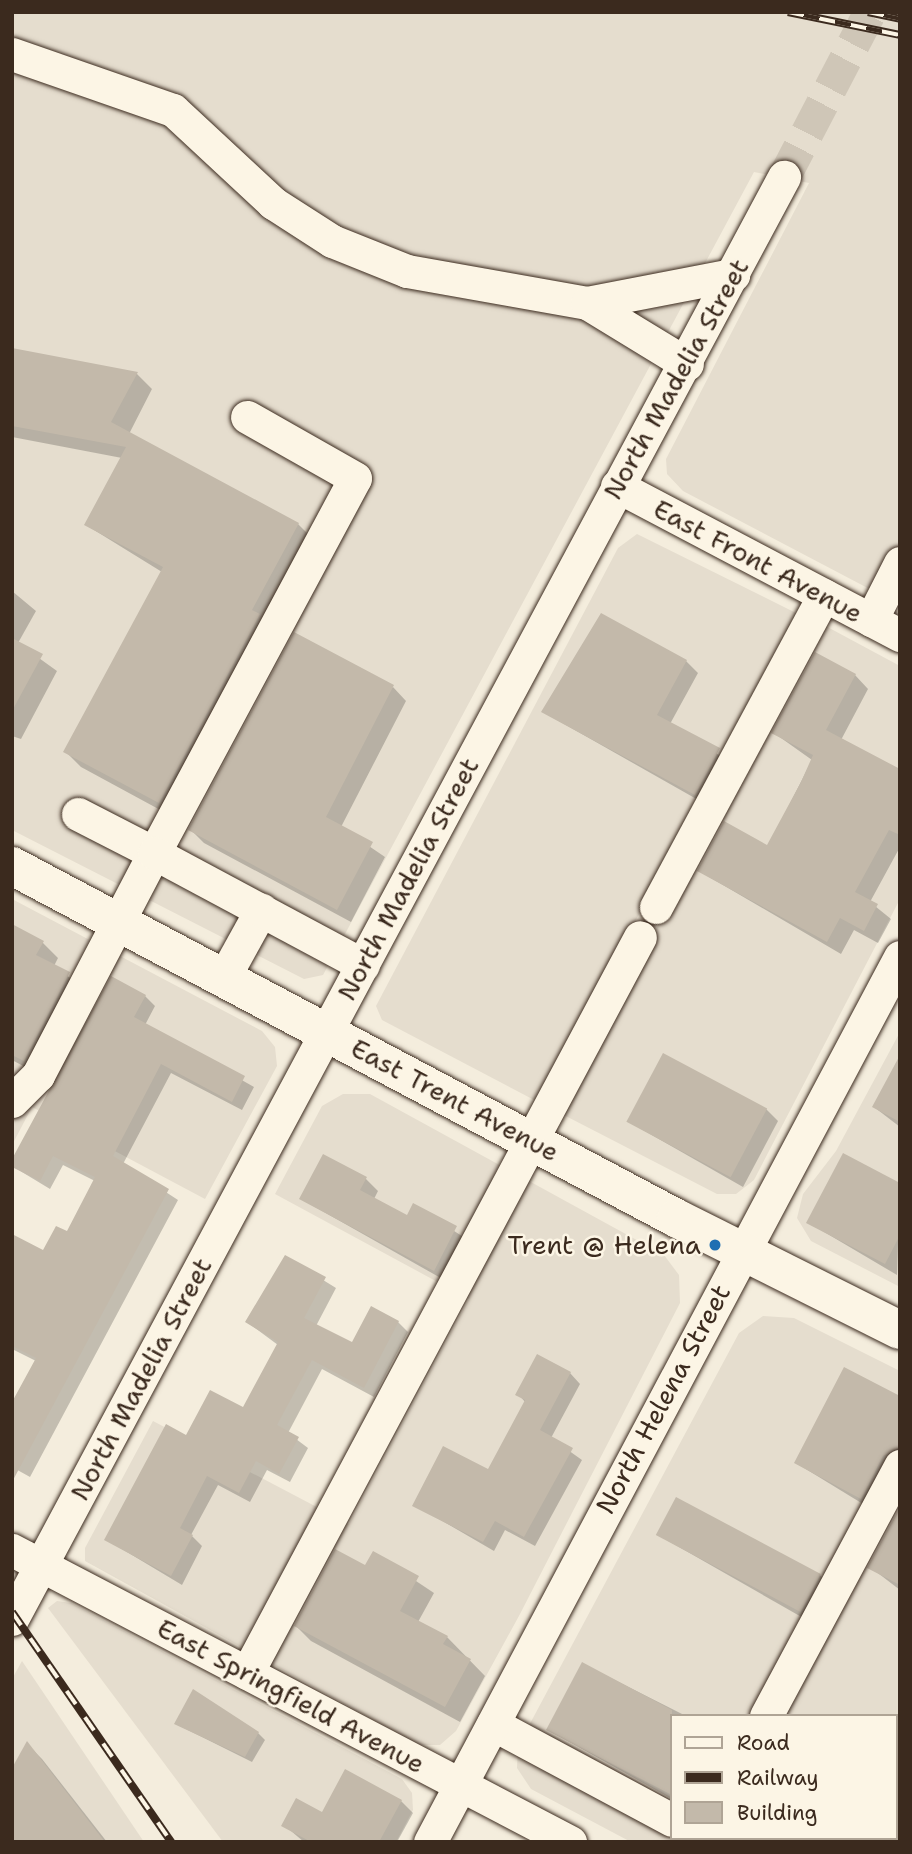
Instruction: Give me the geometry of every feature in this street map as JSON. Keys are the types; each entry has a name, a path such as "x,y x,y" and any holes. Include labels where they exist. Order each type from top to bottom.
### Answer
{"main road":[{"name":"East Trent Avenue","path":"12,866 740,1251 900,1330"}],"street":[{"path":"12,54 173,110 273,203 332,241 407,271 587,303 733,275"},
{"name":"North Madelia Street","path":"12,1619 27,1558 328,1032 617,486 687,364 784,177"},
{"path":"587,303 687,364"},
{"path":"12,1101 38,1075 117,921 355,478 247,416"},
{"name":"East Front Avenue","path":"617,486 885,628"},
{"path":"885,628 900,563"},
{"path":"656,907 824,596"},
{"path":"78,814 363,965"},
{"path":"224,977 261,910"},
{"path":"247,1673 640,937"},
{"name":"North Helena Street","path":"430,1842 740,1251 900,957"},
{"path":"767,1714 900,1466"},
{"name":"East Springfield Avenue","path":"27,1558 570,1842"},
{"path":"493,1724 670,1818"}],"shaded area":[{"path":"12,12 900,12 900,605 683,491 667,474 666,459 809,183 754,172 323,975 304,979 12,830"},
{"path":"637,534 800,615 538,1102 382,1020 376,1006 618,548"},
{"path":"820,623 900,666 900,899 754,1180 736,1194 717,1194 558,1112"},
{"path":"12,899 262,1031 275,1047 277,1066 205,1199 32,1107 12,1145"},
{"path":"900,1032 900,1287 811,1241 797,1218 803,1194 836,1151"},
{"path":"343,1094 370,1094 664,1255 679,1275 680,1303 520,1614 456,1731 440,1745 419,1745 85,1561 85,1548 153,1421 349,1524 469,1299 275,1194 322,1106"},
{"path":"763,1316 794,1318 900,1371 900,1842 631,1842 531,1789 517,1768 518,1746 739,1333"},
{"path":"57,1601 71,1603 402,1779 412,1793 413,1810 396,1842 223,1842 48,1608"},
{"path":"22,1661 144,1842 12,1842 12,1679"}],"building":[{"path":"12,348 138,372 111,422 299,523 252,610 260,614 159,803 63,752 163,567 84,525 126,447 12,426"},
{"path":"601,613 687,660 657,715 720,748 695,795 541,712"},
{"path":"294,632 394,685 326,817 373,842 337,910 188,830"},
{"path":"12,638 43,654 12,711"},
{"path":"815,652 856,674 826,730 900,769 900,835 889,830 855,892 878,904 864,931 840,918 827,942 697,871 724,821 767,845 801,782 813,755 771,733"},
{"path":"12,924 44,941 36,955 70,972 24,1061 12,1055"},
{"path":"111,976 146,995 134,1017 245,1076 232,1102 161,1064 113,1156 169,1189 12,1482 12,1402 36,1358 12,1346 12,1234 43,1250 56,1226 67,1231 95,1177 53,1156 40,1181 12,1167 12,1159"},
{"path":"663,1053 767,1108 731,1177 626,1122"},
{"path":"900,1055 900,1122 872,1107"},
{"path":"843,1153 900,1183 900,1235 885,1264 806,1223"},
{"path":"323,1154 367,1177 360,1190 407,1215 413,1203 457,1226 434,1271 299,1199"},
{"path":"285,1255 326,1277 304,1318 352,1342 371,1306 399,1321 364,1388 312,1360 277,1425 299,1437 279,1474 256,1461 239,1493 207,1476 180,1528 193,1535 171,1576 104,1540 166,1424 186,1435 210,1390 243,1407 278,1342 245,1322"},
{"path":"537,1354 571,1372 540,1430 573,1448 524,1537 495,1521 483,1542 412,1506 443,1446 488,1469 525,1400 515,1395"},
{"path":"844,1367 900,1396 900,1447 883,1456 861,1499 794,1463"},
{"path":"676,1497 821,1574 801,1612 656,1535"},
{"path":"900,1507 900,1585 867,1568"},
{"path":"335,1549 365,1565 373,1551 419,1576 400,1611 448,1636 443,1644 471,1659 445,1707 294,1626"},
{"path":"582,1662 672,1710 670,1794 546,1730"},
{"path":"193,1689 259,1732 245,1757 174,1724"},
{"path":"27,1741 105,1842 12,1842 12,1768"},
{"path":"345,1769 402,1800 379,1842 311,1842 281,1826 296,1798 322,1812"}],"tunnel":[{"path":"784,177 870,12"}],"railway":[{"path":"788,12 900,35"},
{"path":"868,12 900,19"},
{"path":"12,1612 171,1842"}],"place":[{"name":"Trent @ Helena","path":"715,1245"}]}
